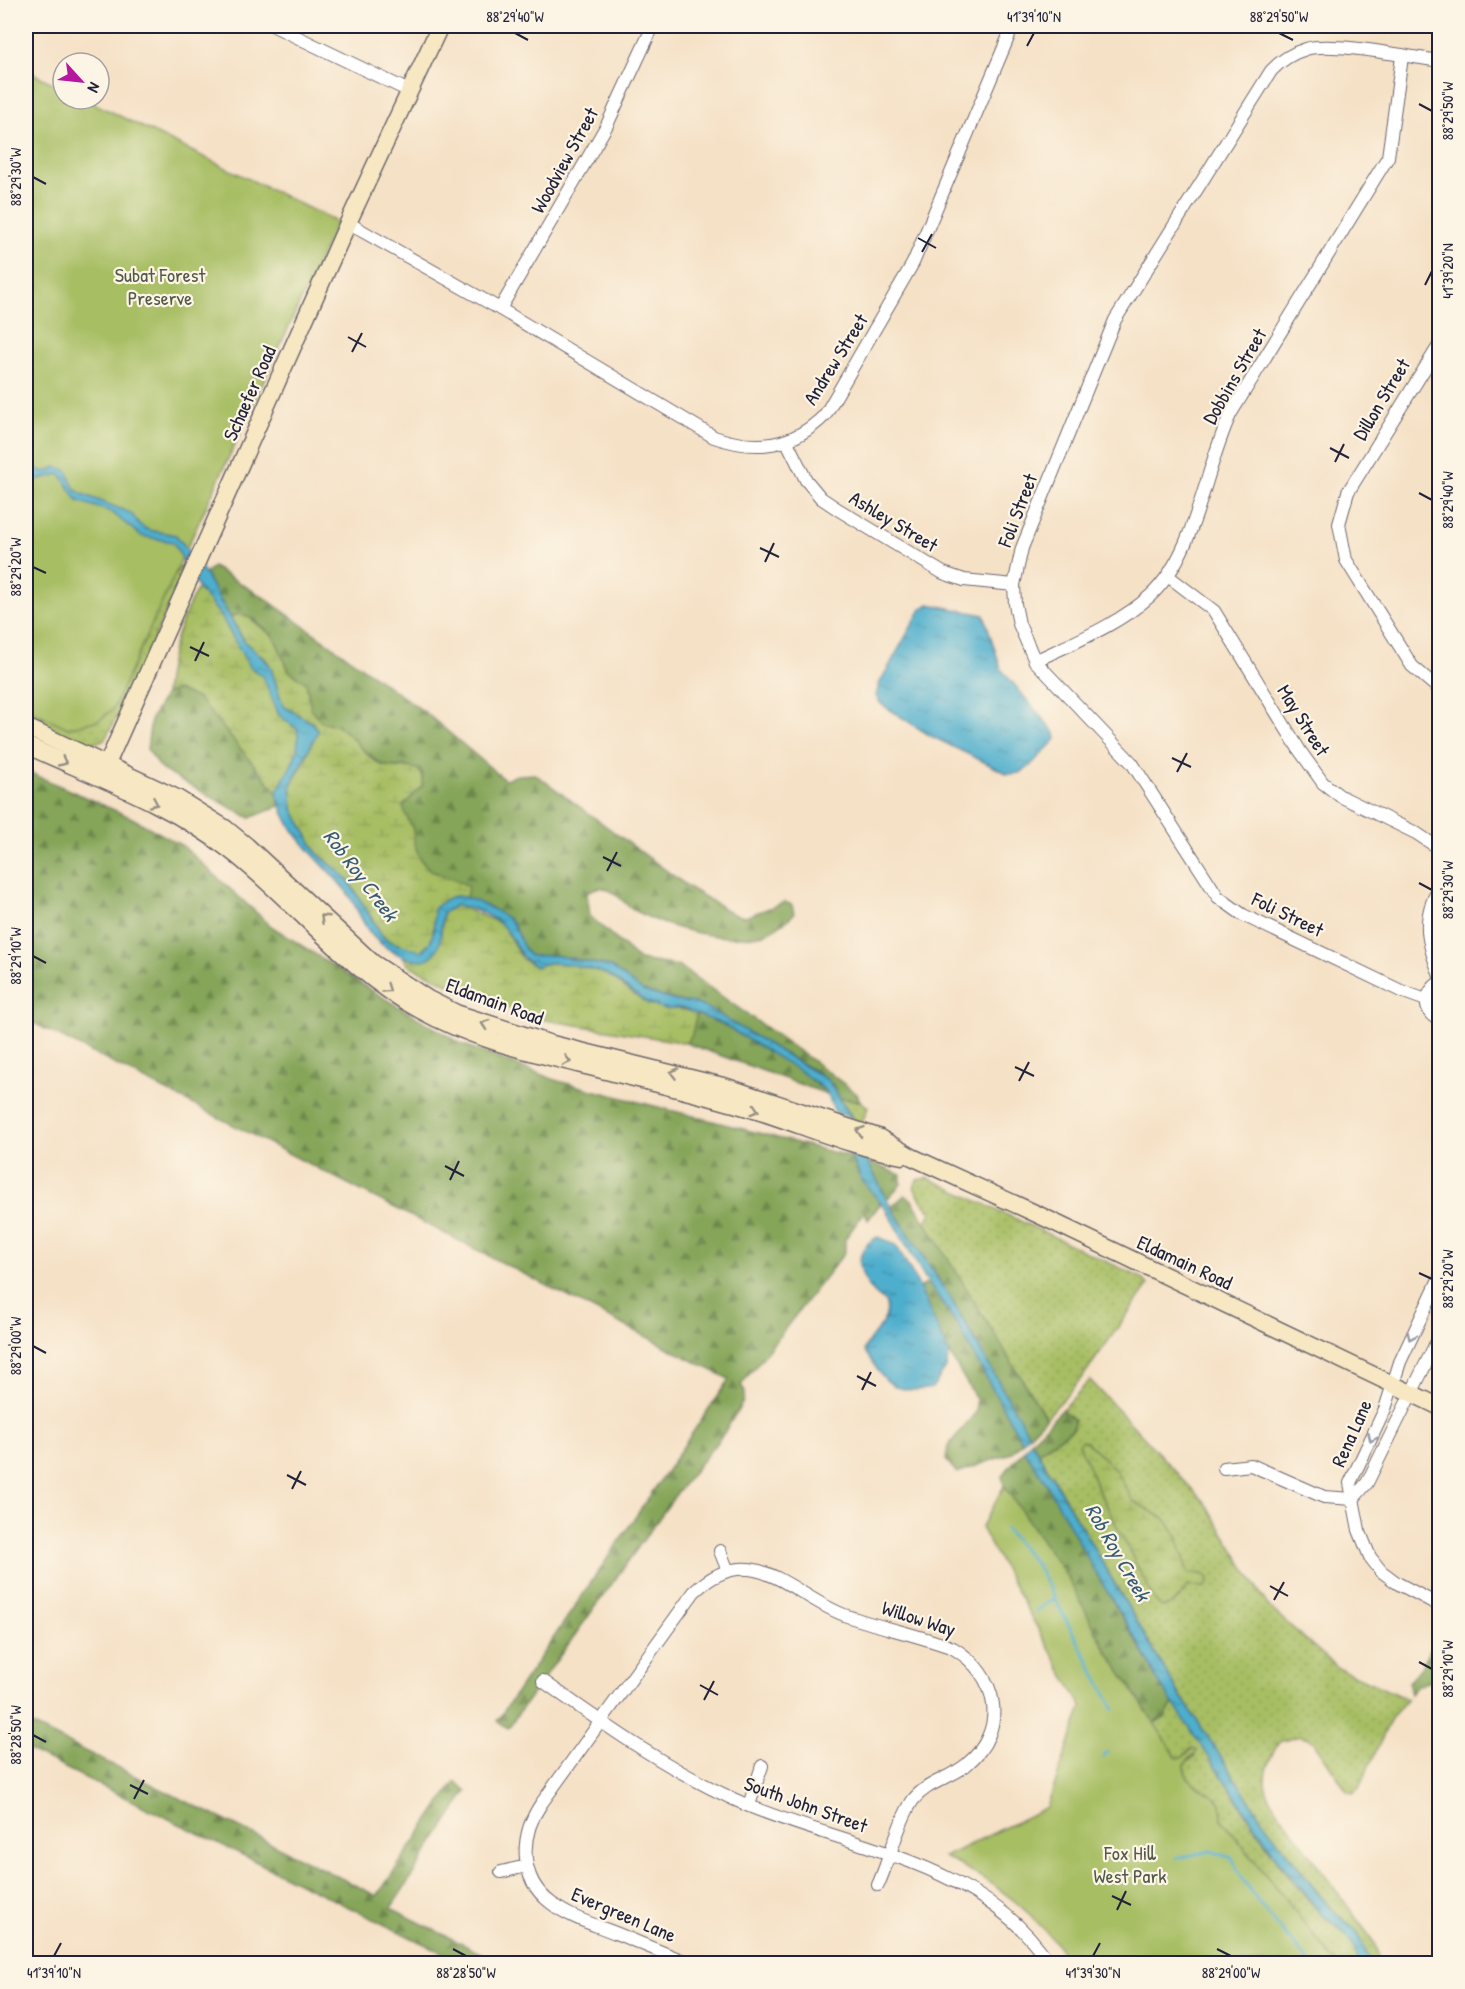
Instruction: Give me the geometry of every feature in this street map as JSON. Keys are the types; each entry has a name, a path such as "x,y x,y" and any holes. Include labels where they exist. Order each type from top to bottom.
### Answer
{"main road":[{"name":"Schaefer Road","path":"104,772 348,223 440,26"},
{"name":"Eldamain Road","path":"26,727 104,772"},
{"name":"Eldamain Road","path":"26,745 177,798 225,828 373,963 437,1004 502,1030 677,1074 793,1107 878,1137 912,1157 1440,1407"}],"street":[{"path":"274,26 409,91"},
{"name":"Woodview Street","path":"500,309 607,125 653,26"},
{"name":"Andrew Street","path":"348,223 500,309 714,437 732,444 754,446 770,446 787,442 815,425 825,415 895,298 926,234 1013,26"},
{"name":"Foli Street","path":"1426,1000 1401,992 1252,919 1218,897 1132,763 1035,662 1019,624 1014,585 1022,548 1115,320 1271,70 1281,60 1294,53 1318,46 1440,61"},
{"name":"Dobbins Street","path":"1035,662 1135,608 1168,576 1187,536 1213,457 1231,413 1388,157 1402,57"},
{"name":"Dillon Street","path":"1440,344 1348,492 1341,508 1339,529 1346,560 1400,647 1418,673 1440,690"},
{"name":"Ashley Street","path":"787,442 806,480 821,498 839,510 943,573 964,580 1014,585"},
{"name":"May Street","path":"1168,576 1214,611 1300,751 1323,783 1340,796 1416,833 1440,849"},
{"path":"1440,887 1429,909 1426,923 1429,946 1440,976"},
{"path":"1440,982 1429,991 1426,1000 1429,1012 1437,1019 1440,1031"},
{"name":"Rena Lane","path":"1433,1602 1396,1583 1381,1572 1370,1557 1359,1530 1350,1483 1385,1409 1392,1383 1440,1277"},
{"name":"Rena Lane","path":"1353,1499 1367,1484 1440,1335"},
{"path":"1224,1468 1251,1465 1324,1497 1353,1499"},
{"path":"720,1551 728,1571"},
{"name":"Willow Way","path":"600,1722 694,1592 709,1579 728,1571 751,1569 773,1574 807,1596 843,1614 953,1648 968,1657 988,1683 993,1718 988,1737 980,1751 965,1766 931,1784 915,1798 905,1815 878,1885"},
{"name":"South John Street","path":"543,1681 646,1753 703,1784 749,1805 950,1879 985,1898 1026,1934 1050,1964"},
{"name":"Evergreen Lane","path":"600,1722 531,1818 525,1846 527,1866 535,1885 556,1906 691,1964"},
{"path":"749,1805 762,1766"},
{"path":"501,1872 527,1866"}],"green space":[{"name":"Subat Forest Preserve","path":"26,70 51,82 51,111 110,111 337,222 113,709 99,720 68,728 26,708"},
{"path":"179,567 182,568 182,576 127,699 105,739 93,744 74,740 26,720 26,706 163,599"},
{"path":"213,567 263,597 426,713 505,780 517,775 535,774 693,890 733,914 745,917 785,902 792,905 794,914 768,932 744,937 728,937 695,932 662,923 634,910 604,888 587,893 590,916 639,960 679,966 827,1071 857,1094 860,1101 840,1098 829,1081 819,1073 711,1010 642,991 611,967 571,958 530,956 493,909 466,898 468,886 436,873 424,864 414,844 414,832 403,806 423,785 405,765 392,767 381,764 344,732 321,723 311,709 306,683 289,671 274,637 247,616 239,614 230,617 206,578 205,573"},
{"path":"198,588 221,616 249,666 263,677 279,715 297,729 296,754 277,792 199,699 177,690 165,694 176,639 185,613"},
{"path":"239,614 247,616 274,637 289,671 306,683 311,709 321,722 339,728 380,764 414,768 422,776 423,785 403,806 414,832 414,844 419,856 429,869 468,886 466,898 457,896 434,909 432,938 421,952 391,942 382,935 347,878 317,853 293,809 291,785 314,737 313,723 283,706 270,665 265,658 249,648 230,617"},
{"path":"177,690 199,699 277,792 280,806 250,818 162,770 147,749 151,719 165,694"},
{"path":"26,771 132,818 183,846 271,926 374,992 462,1044 558,1081 851,1157 861,1179 881,1203 868,1220 865,1212 863,1214 845,1239 845,1252 741,1385 745,1391 743,1402 724,1433 680,1489 508,1728 497,1721 729,1379 26,1019"},
{"path":"456,905 502,924 522,959 536,967 544,964 564,963 586,967 613,978 633,995 647,1003 697,1013 692,1034 686,1043 534,1018 469,994 408,965 403,956 424,959 441,934 443,913"},
{"path":"697,1013 722,1024 800,1070 827,1094 686,1043 692,1034"},
{"path":"840,1098 860,1101 868,1107 862,1123 852,1118"},
{"path":"867,1161 901,1175 901,1184 887,1199"},
{"path":"928,1178 1142,1278 1148,1285 1084,1375 1046,1418 925,1225 931,1212 914,1187 917,1180"},
{"path":"905,1195 912,1200 1046,1418 1029,1435 950,1297 891,1207"},
{"path":"928,1283 956,1323 1022,1442 1011,1453 957,1473 946,1460 948,1446 976,1412 976,1399 949,1353 919,1288"},
{"path":"1090,1380 1205,1503 1268,1606 1338,1668 1407,1699 1392,1717 1359,1788 1353,1793 1347,1791 1313,1741 1300,1736 1279,1742 1269,1763 1265,1779 1269,1795 1281,1815 1376,1945 1379,1963 1371,1963 1356,1931 1327,1904 1263,1821 1175,1687 1038,1452 1073,1429 1074,1420 1062,1410"},
{"path":"1062,1410 1074,1420 1073,1429 1038,1452 1031,1441"},
{"path":"1082,1440 1115,1469 1133,1501 1165,1519 1177,1537 1188,1573 1202,1574 1209,1578 1206,1587 1187,1586 1177,1600 1167,1606 1162,1607 1154,1599 1096,1485 1079,1444"},
{"path":"1024,1450 1045,1480 1099,1578 1173,1703 1165,1717 1154,1723 1105,1648 1068,1578 1004,1486 1002,1476"},
{"name":"Fox Hill West Park","path":"1004,1486 1068,1578 1105,1648 1177,1758 1183,1757 1193,1748 1197,1751 1184,1765 1189,1779 1221,1803 1222,1820 1336,1963 1070,1963 1044,1929 1014,1901 981,1877 944,1857 1047,1807 1082,1707 981,1528"},
{"path":"1439,1631 1439,1677 1417,1686 1410,1694 1409,1681 1420,1669"},
{"path":"1173,1703 1261,1838 1300,1890 1321,1914 1349,1939 1359,1963 1336,1963 1222,1820 1222,1809 1217,1798 1188,1777 1184,1765 1195,1756 1190,1749 1183,1757 1177,1758 1154,1723 1165,1717"},
{"path":"26,1722 377,1896 455,1782 467,1791 391,1908 500,1963 463,1963 26,1749"}],"water":[{"path":"26,436 31,463 34,467 46,472 56,467 67,470 74,488 80,493 131,513 140,525 148,530 176,535 201,567 244,641 270,665 283,706 313,723 318,731 291,785 293,809 317,853 347,878 382,936 391,942 421,951 432,938 434,909 451,897 458,896 479,902 495,910 512,923 530,956 555,955 611,967 643,991 676,1001 695,1003 711,1010 828,1080 852,1118 835,1112 826,1091 800,1071 722,1024 681,1008 661,1008 652,1005 610,976 593,970 553,963 537,967 523,957 506,929 496,920 479,912 456,905 443,913 438,949 428,958 420,960 402,956 376,940 367,929 346,891 295,834 281,807 277,792 296,754 297,729 279,715 263,677 249,666 221,616 198,588 173,542 141,536 111,512 78,501 60,474 36,480 28,477"},
{"path":"929,604 984,615 1001,669 1055,733 1056,739 1029,767 1020,773 1008,774 929,735 881,704 876,696 879,684 921,609"},
{"path":"848,1147 863,1153 891,1207 950,1297 1029,1435 1022,1442 956,1323 928,1283 885,1208 861,1179"},
{"path":"878,1237 896,1245 915,1278 949,1353 946,1368 932,1388 907,1390 890,1383 877,1370 864,1350 884,1321 887,1308 885,1301 864,1279 861,1269 862,1251 868,1243"},
{"path":"1031,1441 1175,1687 1263,1821 1326,1904 1356,1931 1371,1963 1359,1963 1352,1942 1343,1931 1322,1915 1278,1860 1156,1678 1054,1497 1024,1450"}],"waterway":[{"path":"1005,1528 1036,1564 1114,1709"},
{"path":"1036,1611 1053,1599"},
{"path":"1104,1756 1107,1752"},
{"path":"1177,1858 1210,1851 1232,1858 1257,1900 1311,1964"}],"water label":[{"name":"Rob Roy Creek","path":"361,875"},
{"name":"Rob Roy Creek","path":"1118,1552"}]}
